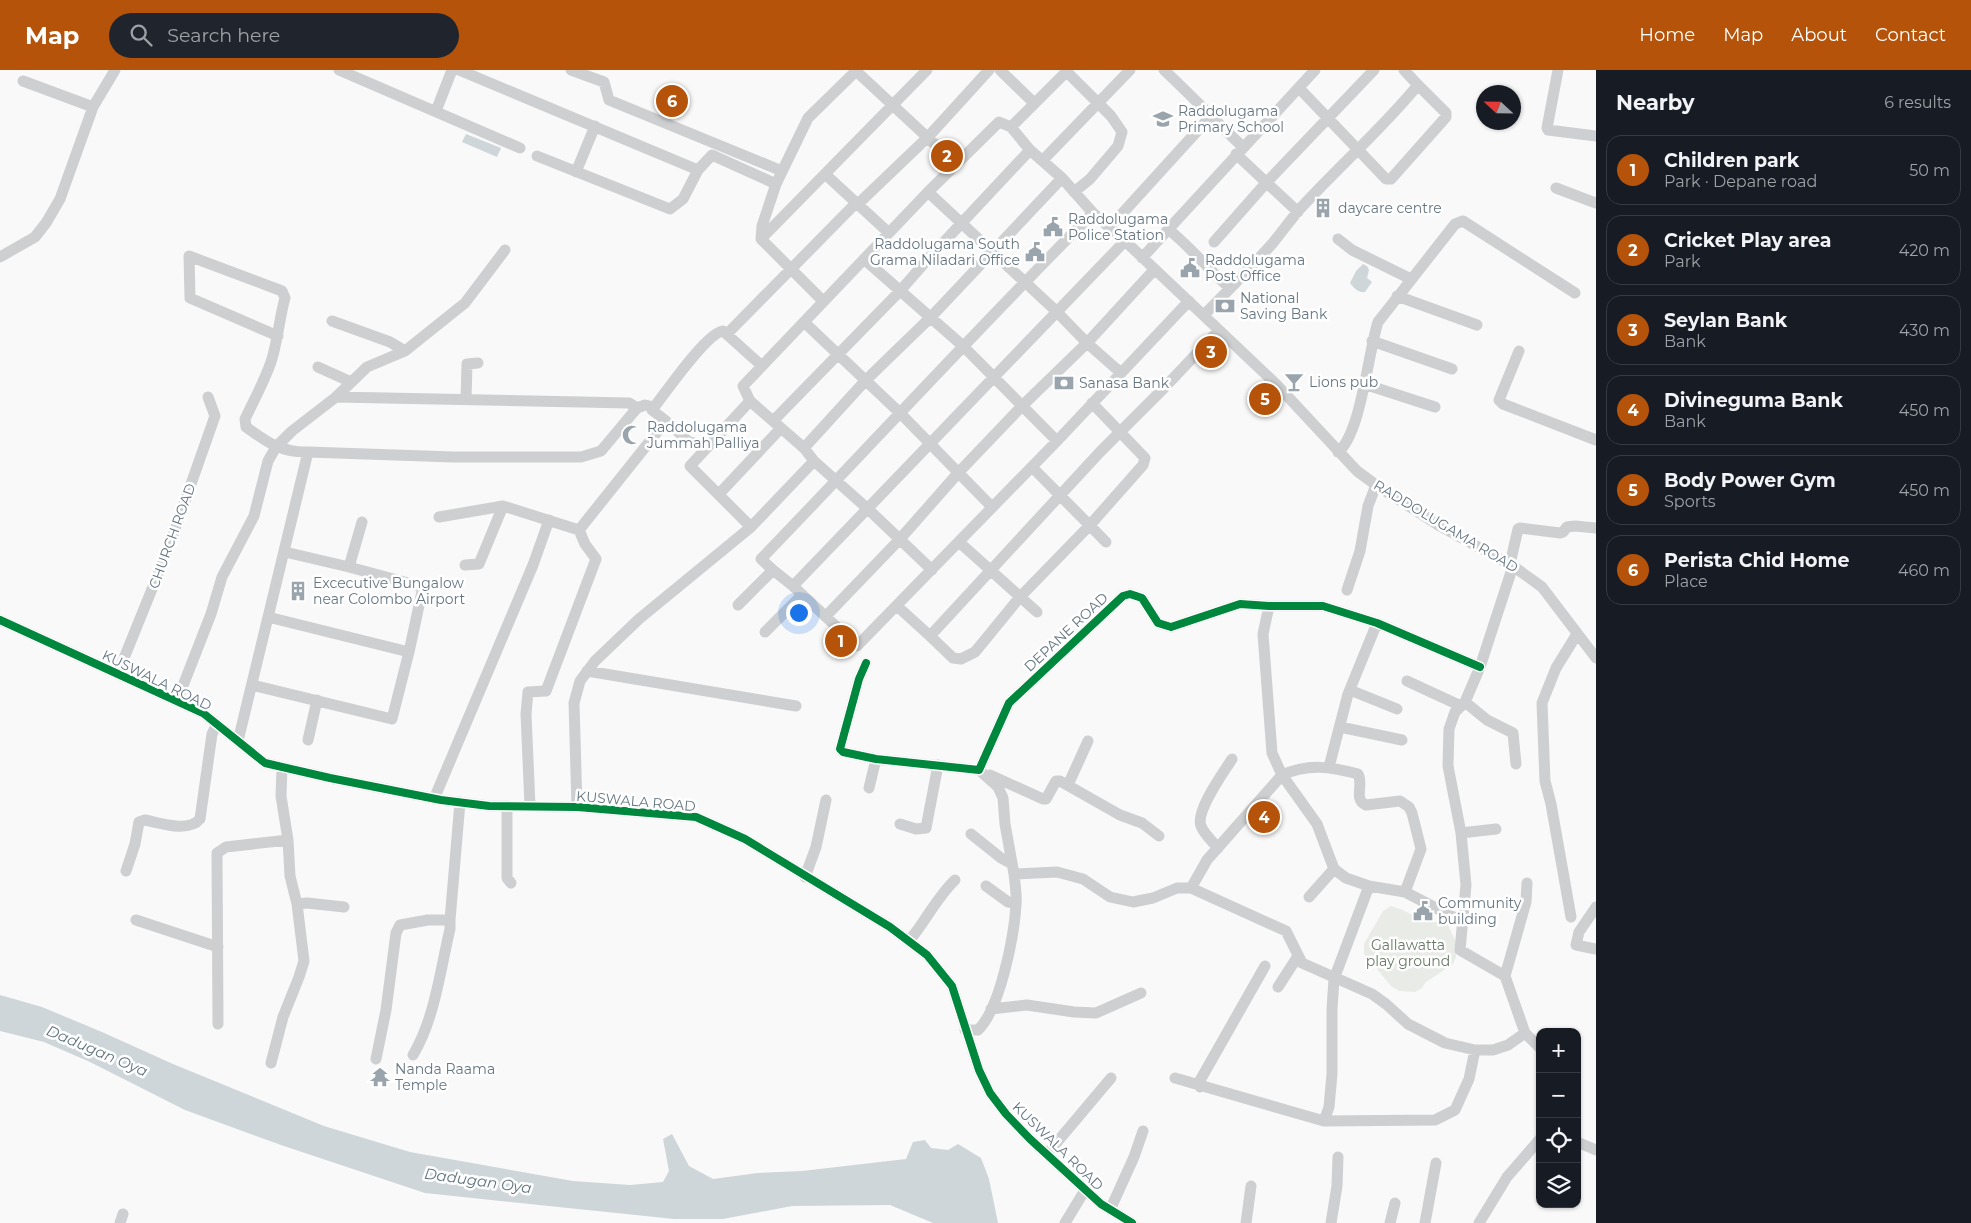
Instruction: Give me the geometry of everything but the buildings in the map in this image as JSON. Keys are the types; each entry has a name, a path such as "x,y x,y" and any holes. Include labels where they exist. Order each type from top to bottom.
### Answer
{"street":[{"path":"0,257 35,237 60,199 93,107 113,73 100,70"},
{"path":"339,70 520,148"},
{"path":"436,111 452,70"},
{"path":"458,70 698,170"},
{"path":"571,70 604,82 608,100 782,171"},
{"path":"761,239 927,70"},
{"path":"728,333 857,204 928,137 989,70"},
{"path":"1000,70 1034,103"},
{"path":"1043,160 1130,70"},
{"path":"1164,70 1190,94 1266,183 1298,212"},
{"path":"1214,242 1266,183 1374,70"},
{"path":"1299,88 1386,179 1391,179 1446,117 1446,113 1404,70"},
{"path":"1558,70 1548,130 1596,136"},
{"path":"824,302 761,239 762,226 776,184 808,118 857,71 956,164"},
{"path":"932,570 868,509 814,462 804,448 750,401 743,386 928,192 999,122 1011,127 1067,71 1098,105 1111,116 1122,132 1118,146 1090,179 1074,192"},
{"path":"1142,258 1299,88 1309,72"},
{"path":"23,81 93,107"},
{"path":"1204,315 1418,85"},
{"path":"1109,228 1210,117"},
{"path":"576,172 595,126"},
{"name":"RADDOLUGAMA ROAD","path":"1011,127 1030,150 1062,178 1093,213 1125,240 1154,270 1277,385 1357,471 1440,526 1511,565 1542,587 1596,658"},
{"path":"719,494 838,355 900,291 1030,150"},
{"path":"537,156 670,209 683,199 698,170 712,155 776,184"},
{"path":"825,174 889,233"},
{"path":"804,448 866,380 931,318 1062,178"},
{"path":"1556,188 1596,203"},
{"path":"928,192 1121,373"},
{"path":"1093,213 1024,282 901,414 761,559 794,586 856,646 1032,467 1189,301"},
{"path":"1338,452 1345,446 1357,416 1372,341 1378,322 1455,224 1463,221 1575,293"},
{"path":"1169,230 1180,238 1211,272 1230,288"},
{"path":"1338,239 1352,250 1411,279"},
{"path":"794,586 1125,240"},
{"path":"177,701 222,577 254,516 268,461 276,447 336,397 367,367 405,350 465,303 505,250"},
{"path":"278,336 190,298 189,256 282,291 285,298 279,319 278,336 271,362 245,419 246,427 285,451 453,457 581,457 600,451 637,408 645,405 654,407"},
{"path":"864,259 963,346 1057,441"},
{"path":"826,616 900,539 959,472 1022,406 1087,343 1154,270"},
{"path":"1397,296 1477,325"},
{"path":"332,321 390,342 405,350"},
{"path":"804,322 901,414 992,507"},
{"path":"930,636 1081,472 1219,330"},
{"path":"707,448 688,441 652,410 654,407 706,342 719,331 728,333 762,366"},
{"path":"1372,341 1452,369"},
{"path":"1519,351 1499,400 1503,404 1596,440"},
{"path":"466,399 467,364 478,363"},
{"path":"318,367 351,382"},
{"path":"1364,384 1435,407"},
{"name":"CHURCH ROAD","path":"118,673 167,552 215,416 208,397"},
{"path":"336,397 629,403 637,408"},
{"path":"750,401 690,466 752,527"},
{"path":"897,606 953,658 961,659 975,652 1020,597 1090,525 1143,464 1145,458 1092,403"},
{"path":"579,530 666,422"},
{"path":"238,741 308,452"},
{"path":"577,807 574,703 580,681 595,661 639,619 752,527 814,462"},
{"path":"1032,467 1106,542"},
{"path":"1347,590 1360,551 1368,506 1376,485"},
{"path":"439,516 503,506 579,530 585,544 596,559 546,691 528,692 526,714 530,806"},
{"path":"465,565 479,564 503,506"},
{"path":"434,799 533,565 549,520"},
{"path":"349,567 362,522"},
{"path":"1505,976 1460,950 1466,885 1461,833 1448,766 1450,729 1455,712 1463,704 1480,667 1511,565 1512,546 1518,529 1560,533 1564,532 1567,527 1596,528"},
{"path":"959,542 1037,612"},
{"path":"252,685 392,719 409,652 423,587 285,552"},
{"path":"738,605 773,570"},
{"name":"DEPANE ROAD","path":"979,770 1009,703 1123,596 1130,594 1142,598 1158,623 1171,627 1240,604 1323,606 1376,622 1480,667"},
{"path":"765,632 802,595"},
{"path":"1269,606 1263,634 1272,753 1282,775 1317,824 1334,869 1346,878 1369,886 1405,892 1463,922"},
{"path":"268,617 409,652"},
{"name":"KUSWALA ROAD","path":"0,620 202,713 265,763 282,768 434,799 507,806 577,807 696,817 745,839 909,941 927,955 952,986 979,1070 990,1093 1006,1114 1101,1204 1132,1223"},
{"path":"1329,767 1350,690 1376,622"},
{"path":"1571,917 1551,804 1545,781 1542,703 1556,668 1578,634"},
{"path":"866,663 859,679 840,749 843,752 876,759 979,770 1046,799 1056,781 1060,780 1120,815 1142,823 1159,836"},
{"path":"588,671 796,706"},
{"path":"1407,681 1463,704 1487,720 1513,733 1516,764"},
{"path":"1350,690 1397,709"},
{"path":"308,740 317,700"},
{"path":"126,871 135,844 139,822 144,820 187,827 196,824 200,819 212,734 217,724"},
{"path":"1340,727 1402,740"},
{"path":"1068,785 1088,741"},
{"path":"869,788 876,759"},
{"path":"1218,848 1201,827 1199,819 1214,786 1232,759"},
{"path":"900,824 916,829 926,828 938,765"},
{"path":"1191,888 1207,860 1282,775 1298,768 1329,767 1358,774 1361,779 1359,799 1361,803 1366,805 1400,801 1409,807 1420,849 1405,892"},
{"path":"271,1063 283,1017 304,961 297,904 290,876 288,840 281,796 282,768"},
{"path":"965,1030 978,1030 986,1022 1006,969 1016,904 1003,798 998,787 979,770"},
{"path":"805,877 816,847 826,800"},
{"path":"413,1055 422,1040 429,1018 450,929 460,802"},
{"path":"507,806 506,878 511,884"},
{"path":"1461,833 1496,829"},
{"path":"971,834 1013,869 1057,872 1083,879 1110,896 1133,902 1154,898 1177,888 1191,888 1286,931 1302,963 1334,979 1372,994 1408,1024 1445,1043 1475,1050 1493,1050 1508,1045 1525,1033"},
{"path":"218,1024 217,853 226,847 288,840"},
{"path":"1309,897 1334,869"},
{"path":"909,941 923,925 955,880"},
{"path":"1527,883 1526,902 1505,976 1525,1033 1536,1044"},
{"path":"986,886 1008,902 1016,904"},
{"path":"1324,1121 1329,1107 1332,1074 1334,979 1369,886"},
{"path":"297,904 307,903 344,907"},
{"path":"1595,911 1579,932 1576,945 1596,949"},
{"path":"136,920 218,947"},
{"path":"376,1060 386,1010 396,933 400,924 428,920 450,920"},
{"path":"1278,987 1298,956"},
{"path":"1200,1087 1198,1084 1265,966"},
{"path":"991,1009 1027,1005 1074,1012 1096,1013 1141,993"},
{"path":"1175,1078 1200,1087 1324,1121 1435,1120 1455,1110 1469,1079 1475,1050"},
{"path":"1047,1154 1110,1078"},
{"path":"1110,1210 1134,1157 1143,1131"},
{"path":"1479,1223 1507,1177 1536,1144"},
{"path":"1581,1144 1596,1150"},
{"path":"1331,1223 1337,1186 1338,1157"},
{"path":"1425,1223 1436,1163"},
{"path":"1246,1223 1251,1186"},
{"path":"1065,1223 1086,1190"},
{"path":"1390,1223 1394,1203"}],"green space":[{"name":"Gallawatta play ground","path":"1391,906 1423,921 1447,923 1455,940 1456,957 1453,964 1426,982 1422,988 1415,992 1400,991 1392,987 1364,954 1364,944 1383,911"}],"water":[{"path":"466,134 501,148 497,157 462,142"},
{"path":"1363,264 1369,270 1367,278 1372,282 1365,292 1360,292 1350,283 1356,271"},
{"name":"Dadugan Oya","path":"0,995 42,1007 173,1064 324,1126 410,1152 573,1181 630,1185 663,1182 669,1171 663,1139 672,1134 689,1166 713,1179 906,1159 913,1142 925,1140 931,1148 948,1150 958,1144 981,1158 989,1179 998,1223 933,1223 890,1205 792,1206 723,1219 674,1219 425,1193 281,1145 185,1110 90,1062 44,1042 0,1031"}],"cycle path":[{"path":"866,663 859,679 840,749 843,752 876,759 979,770 1009,703 1123,596 1130,594 1142,598 1158,623 1171,627 1240,604 1323,606 1377,623 1480,667"},
{"path":"0,620 203,713 265,763 441,800 489,806 577,807 696,817 745,839 890,927 927,955 952,986 979,1070 990,1093 1006,1114 1030,1139 1101,1204 1132,1223"}],"place":[{"name":"Perista Chid Home","path":"672,101"},
{"name":"Raddolugama Primary School","path":"1163,119"},
{"name":"Cricket Play area","path":"947,156"},
{"name":"daycare centre","path":"1323,208"},
{"name":"Raddolugama Police Station","path":"1053,227"},
{"name":"Raddolugama South Grama Niladari Office","path":"1035,252"},
{"name":"Raddolugama Post Office","path":"1190,268"},
{"name":"National Saving Bank","path":"1225,306"},
{"name":"Seylan Bank","path":"1211,352"},
{"name":"Lions pub","path":"1294,382"},
{"name":"Sanasa Bank","path":"1064,383"},
{"name":"Body Power Gym","path":"1265,399"},
{"name":"Raddolugama Jummah Palliya","path":"632,435"},
{"name":"Excecutive Bungalow near Colombo Airport","path":"298,591"},
{"name":"Children park","path":"841,641"},
{"name":"Divineguma Bank","path":"1264,817"},
{"name":"Community building","path":"1423,911"},
{"name":"Nanda Raama Temple","path":"380,1077"}]}
